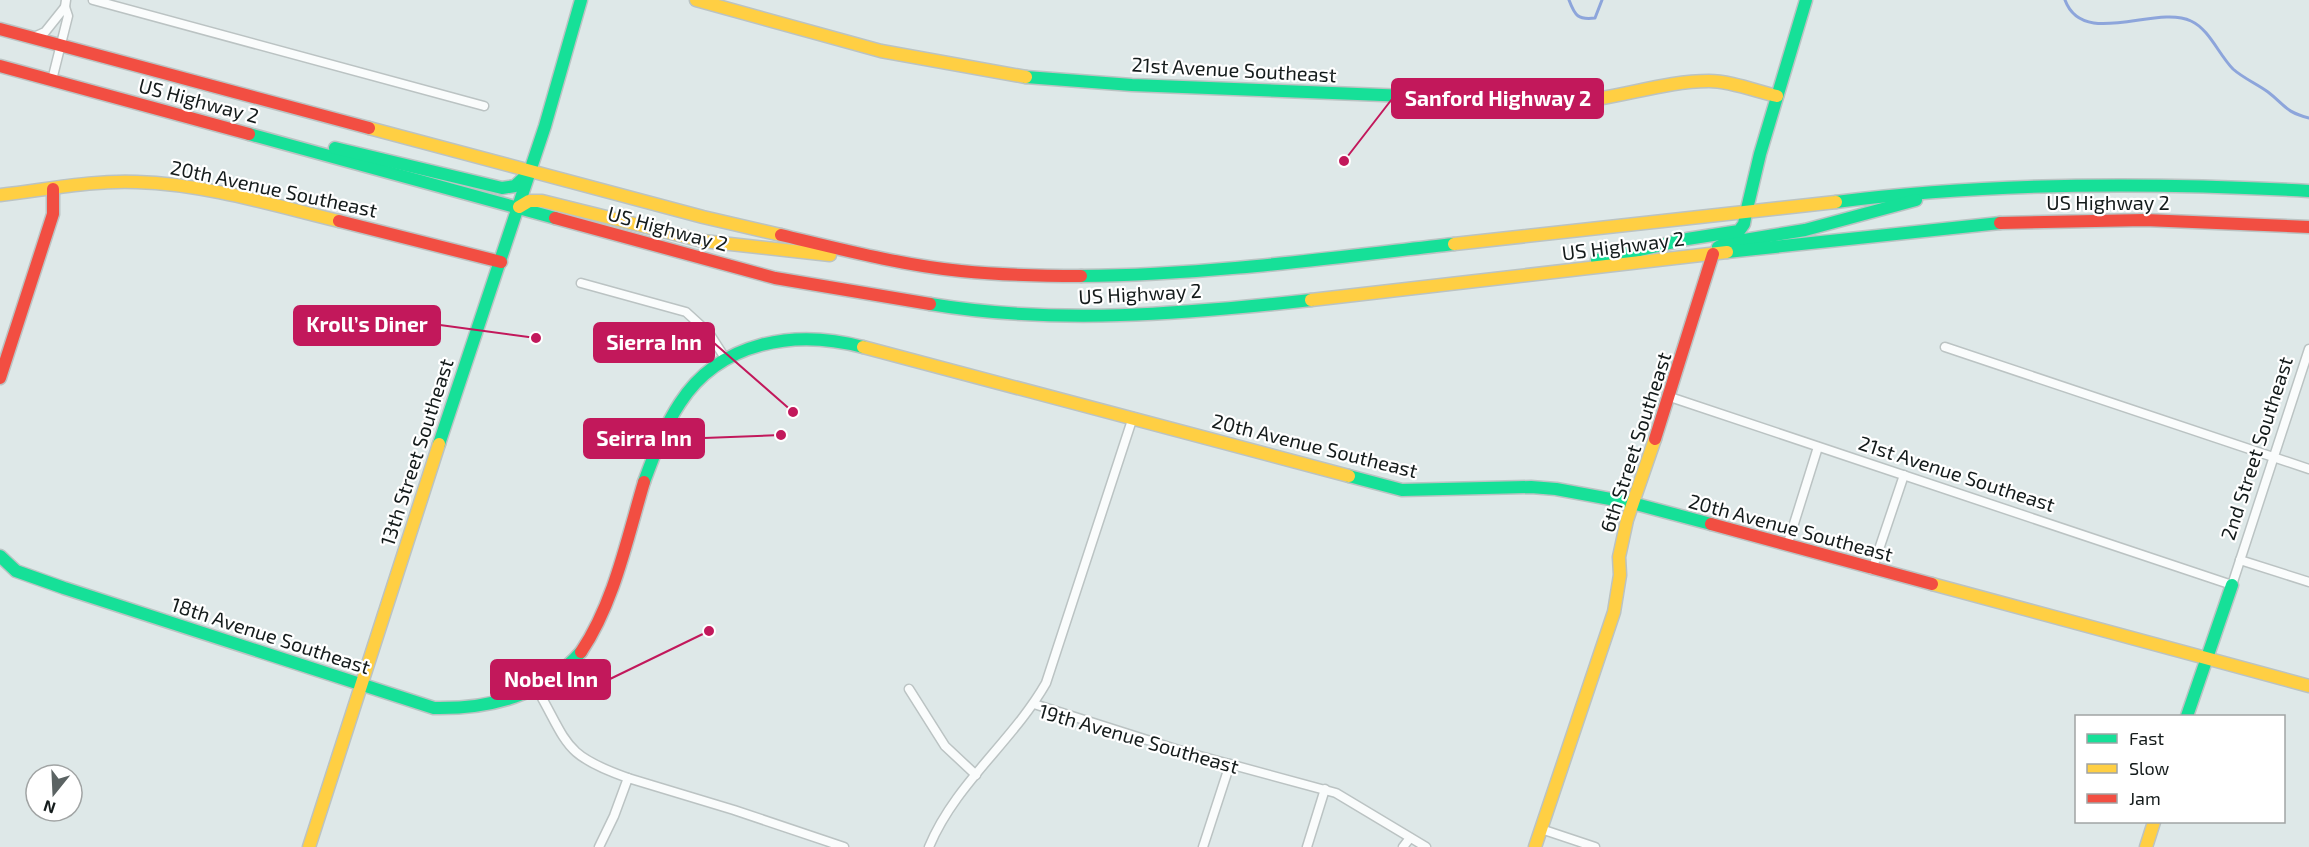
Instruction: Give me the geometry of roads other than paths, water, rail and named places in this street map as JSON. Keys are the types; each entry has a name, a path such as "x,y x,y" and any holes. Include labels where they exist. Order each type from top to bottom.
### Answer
{"main road":[{"name":"13th Street Southeast","path":"309,847 463,370 531,171 581,0"},
{"name":"21st Avenue Southeast","path":"696,0 882,51 1010,76 1144,85 1560,102 1603,100 1674,85 1710,81 1777,96"},
{"path":"1522,277 1647,247 1739,231 1744,224 1777,96 1806,0"},
{"name":"US Highway 2","path":"0,29 788,238 959,271 1021,276 1148,275 1215,270 1634,222 1746,213 1948,190 2073,184 2217,185 2309,191"},
{"name":"US Highway 2","path":"0,66 775,278 954,308 1069,316 1132,315 1285,303 1978,223 2145,220 2278,225 2309,229"},
{"path":"243,133 365,153 502,188 515,186 531,171"},
{"name":"20th Avenue Southeast","path":"0,195 82,184 136,182 189,186 360,224 501,262"},
{"path":"0,378 52,214 53,189"},
{"path":"1713,254 1717,247 1726,243 1804,230 1948,190"},
{"path":"519,207 529,201 570,206 703,241 734,246 811,254 872,256"},
{"name":"6th Street Southeast","path":"1535,847 1614,612 1620,575 1619,556 1632,503 1670,397 1713,254"},
{"name":"20th Avenue Southeast","path":"725,358 767,340 789,337 839,341 1402,490 1456,492 1533,487 1632,503 1872,570 2309,686"},
{"name":"18th Avenue Southeast","path":"0,556 16,571 434,708 464,710 510,701 537,689 566,668 593,634 664,429 684,395 696,381 725,358"},
{"path":"2188,715 2232,585"},
{"path":"2146,847 2154,823"}],"street":[{"path":"93,0 484,106"},
{"path":"31,38 45,32 65,4"},
{"path":"52,80 68,16 65,4"},
{"path":"581,283 686,312 709,333 725,358"},
{"path":"1945,347 2309,469"},
{"name":"2nd Street Southeast","path":"2232,585 2309,349"},
{"name":"21st Avenue Southeast","path":"1670,397 2232,585"},
{"path":"1034,704 1054,659 1133,417"},
{"path":"1787,546 1818,447"},
{"path":"1872,570 1904,476"},
{"path":"2240,560 2309,582"},
{"path":"537,689 568,746 580,757 597,767 844,847"},
{"path":"909,689 945,746 976,775"},
{"name":"19th Avenue Southeast","path":"929,847 952,806 1034,704 1230,764 1325,789 1350,799 1426,847"},
{"path":"1203,847 1230,764"},
{"path":"599,847 614,816 628,778"},
{"path":"1307,847 1325,789"},
{"path":"1541,829 1595,847"},
{"path":"1403,847 1410,838"}],"waterway":[{"path":"1569,0 1578,16 1589,18 1595,18 1602,0"},
{"path":"2065,0 2074,14 2087,22 2104,24 2159,17 2176,17 2191,21 2209,36 2233,69 2268,92 2290,111 2309,118"}],"place":[{"name":"Sanford Highway 2","path":"1344,161"},
{"name":"Kroll’s Diner","path":"536,338"},
{"name":"Sierra Inn","path":"793,412"},
{"name":"Seirra Inn","path":"781,435"},
{"name":"Nobel Inn","path":"709,631"}]}
